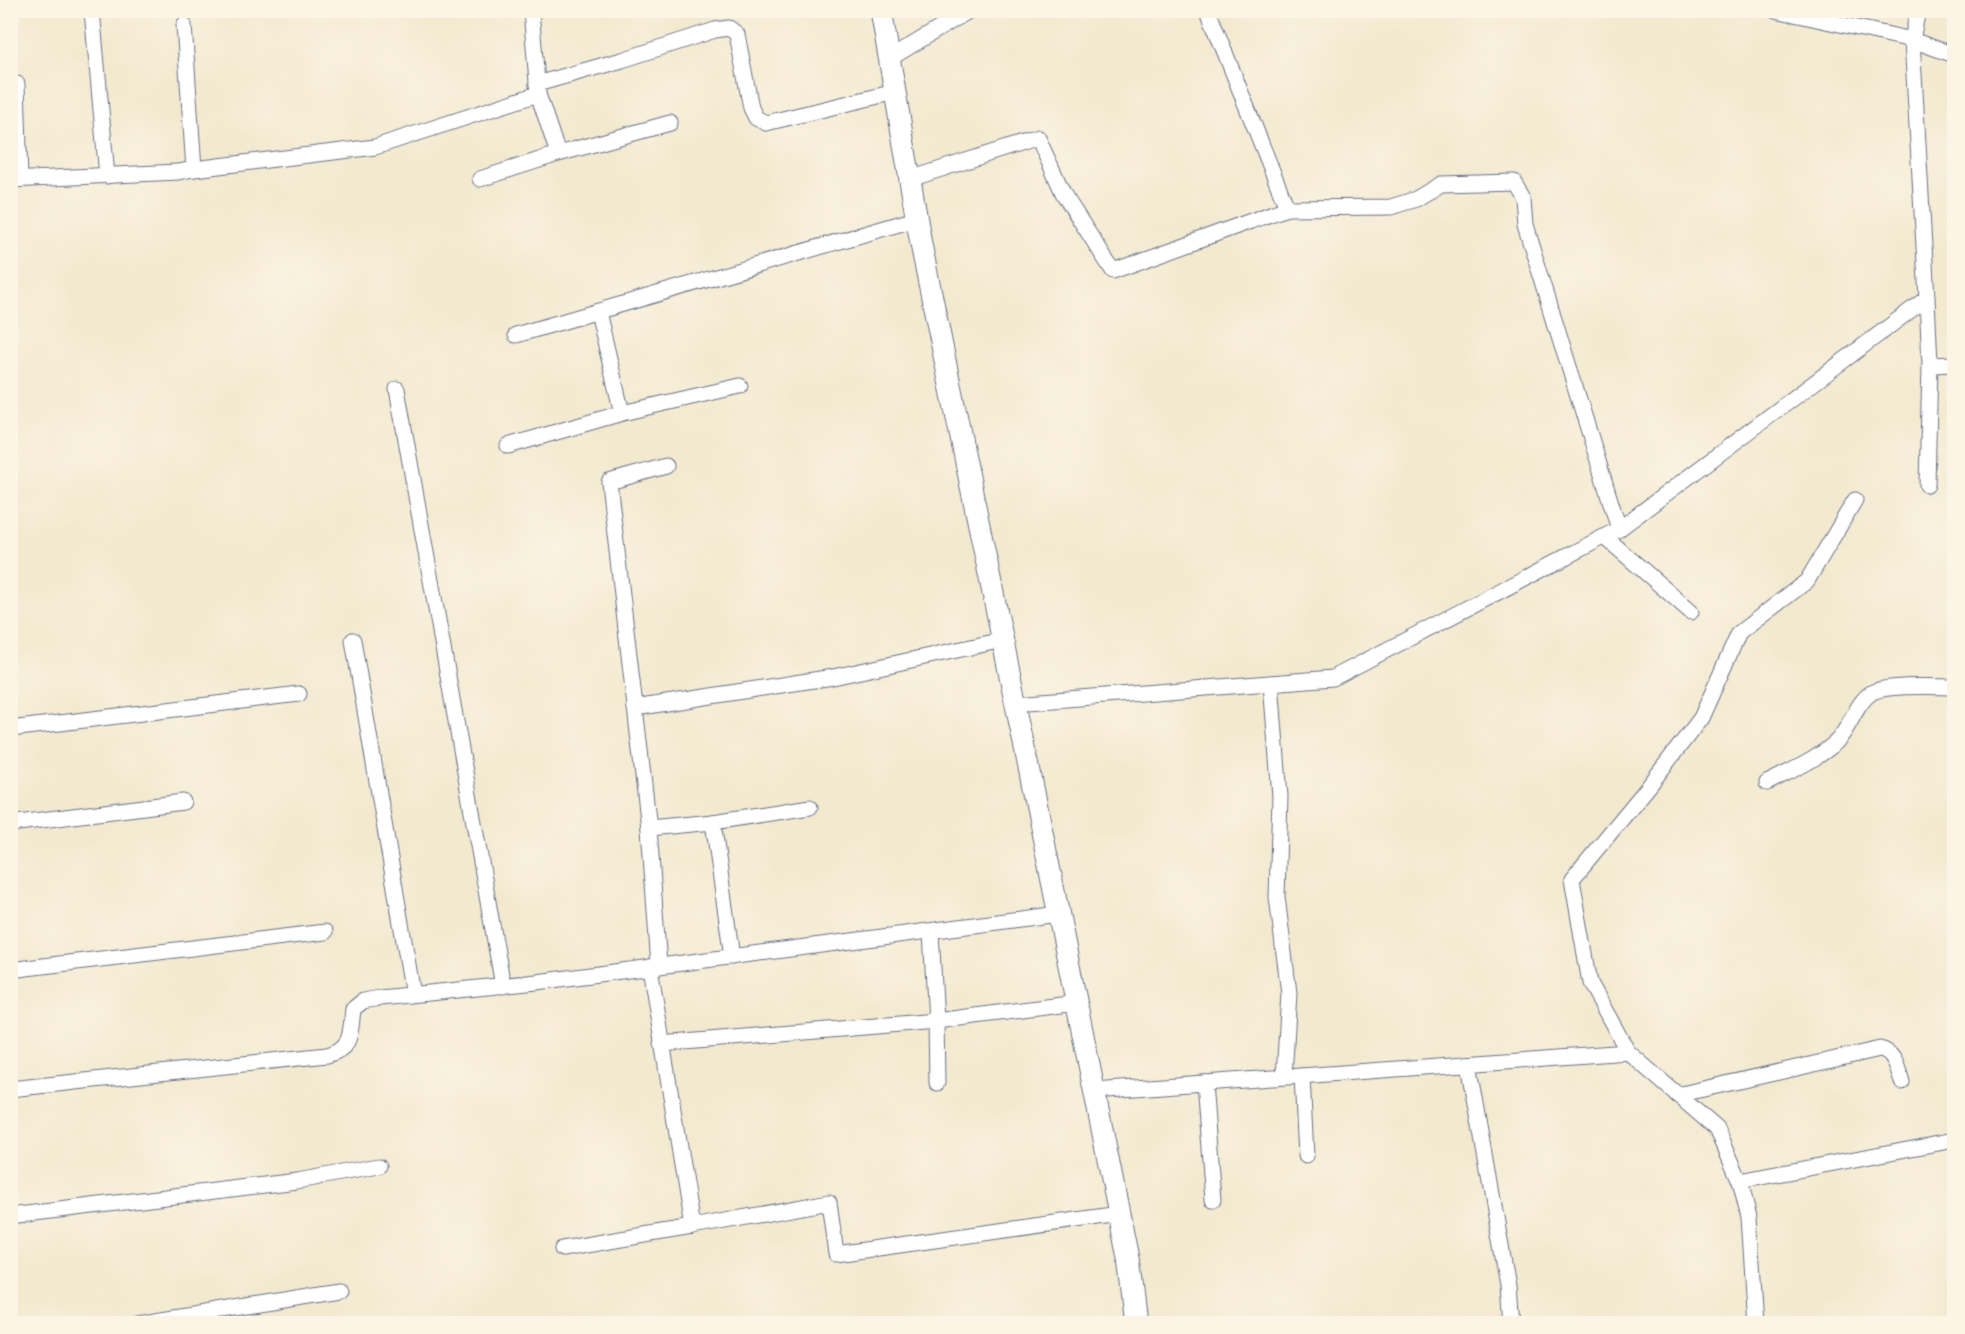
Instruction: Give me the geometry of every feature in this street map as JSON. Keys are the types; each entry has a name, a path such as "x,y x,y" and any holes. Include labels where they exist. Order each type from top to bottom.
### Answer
{"street":[{"path":"92,10 107,176"},
{"path":"531,10 537,89 558,154"},
{"path":"881,10 916,219 1128,1258 1136,1323"},
{"path":"889,59 970,10"},
{"path":"1208,10 1287,208"},
{"path":"1776,10 1912,40 1954,55"},
{"path":"1918,10 1912,40 1930,365 1927,485"},
{"path":"184,25 194,169"},
{"path":"10,84 16,84 15,180 178,172 375,147 622,60 715,30 729,28 737,34 751,108 756,118 766,123 895,92"},
{"path":"480,179 558,154 670,123"},
{"path":"910,179 1038,138 1064,195 1113,271 1287,208 1392,207 1416,199 1441,184 1514,182 1523,197 1525,224 1619,529"},
{"path":"516,335 916,219"},
{"path":"1016,703 1333,678 1619,529 1927,298"},
{"path":"598,312 622,413"},
{"path":"1930,365 1954,364"},
{"path":"508,446 622,413 740,386"},
{"path":"397,389 503,986"},
{"path":"666,466 609,482 649,828 654,967 662,1044 692,1227"},
{"path":"1756,1323 1749,1217 1740,1181 1718,1130 1628,1052 1590,983 1572,879 1649,786 1701,718 1739,633 1807,581 1855,500"},
{"path":"1605,537 1690,612"},
{"path":"353,640 413,994"},
{"path":"635,708 832,677 1003,640"},
{"path":"1271,683 1280,796 1277,897 1289,993 1284,1077"},
{"path":"1767,783 1819,756 1837,742 1871,694 1885,689 1954,687"},
{"path":"10,729 299,694"},
{"path":"10,824 183,802"},
{"path":"649,828 713,822 810,807"},
{"path":"713,822 732,957"},
{"path":"10,1089 340,1052 347,1044 353,1010 363,1001 503,986 1059,914"},
{"path":"10,970 325,932"},
{"path":"932,932 937,1083"},
{"path":"662,1044 936,1021 1077,1003"},
{"path":"1677,1095 1880,1049 1887,1050 1893,1058 1902,1082"},
{"path":"1094,1091 1628,1052"},
{"path":"1469,1064 1508,1285 1511,1323"},
{"path":"1302,1076 1306,1156"},
{"path":"1204,1083 1213,1200"},
{"path":"1740,1181 1954,1140"},
{"path":"10,1216 297,1181 380,1166"},
{"path":"562,1249 829,1202 836,1254 1119,1214"},
{"path":"137,1323 339,1292"}]}
